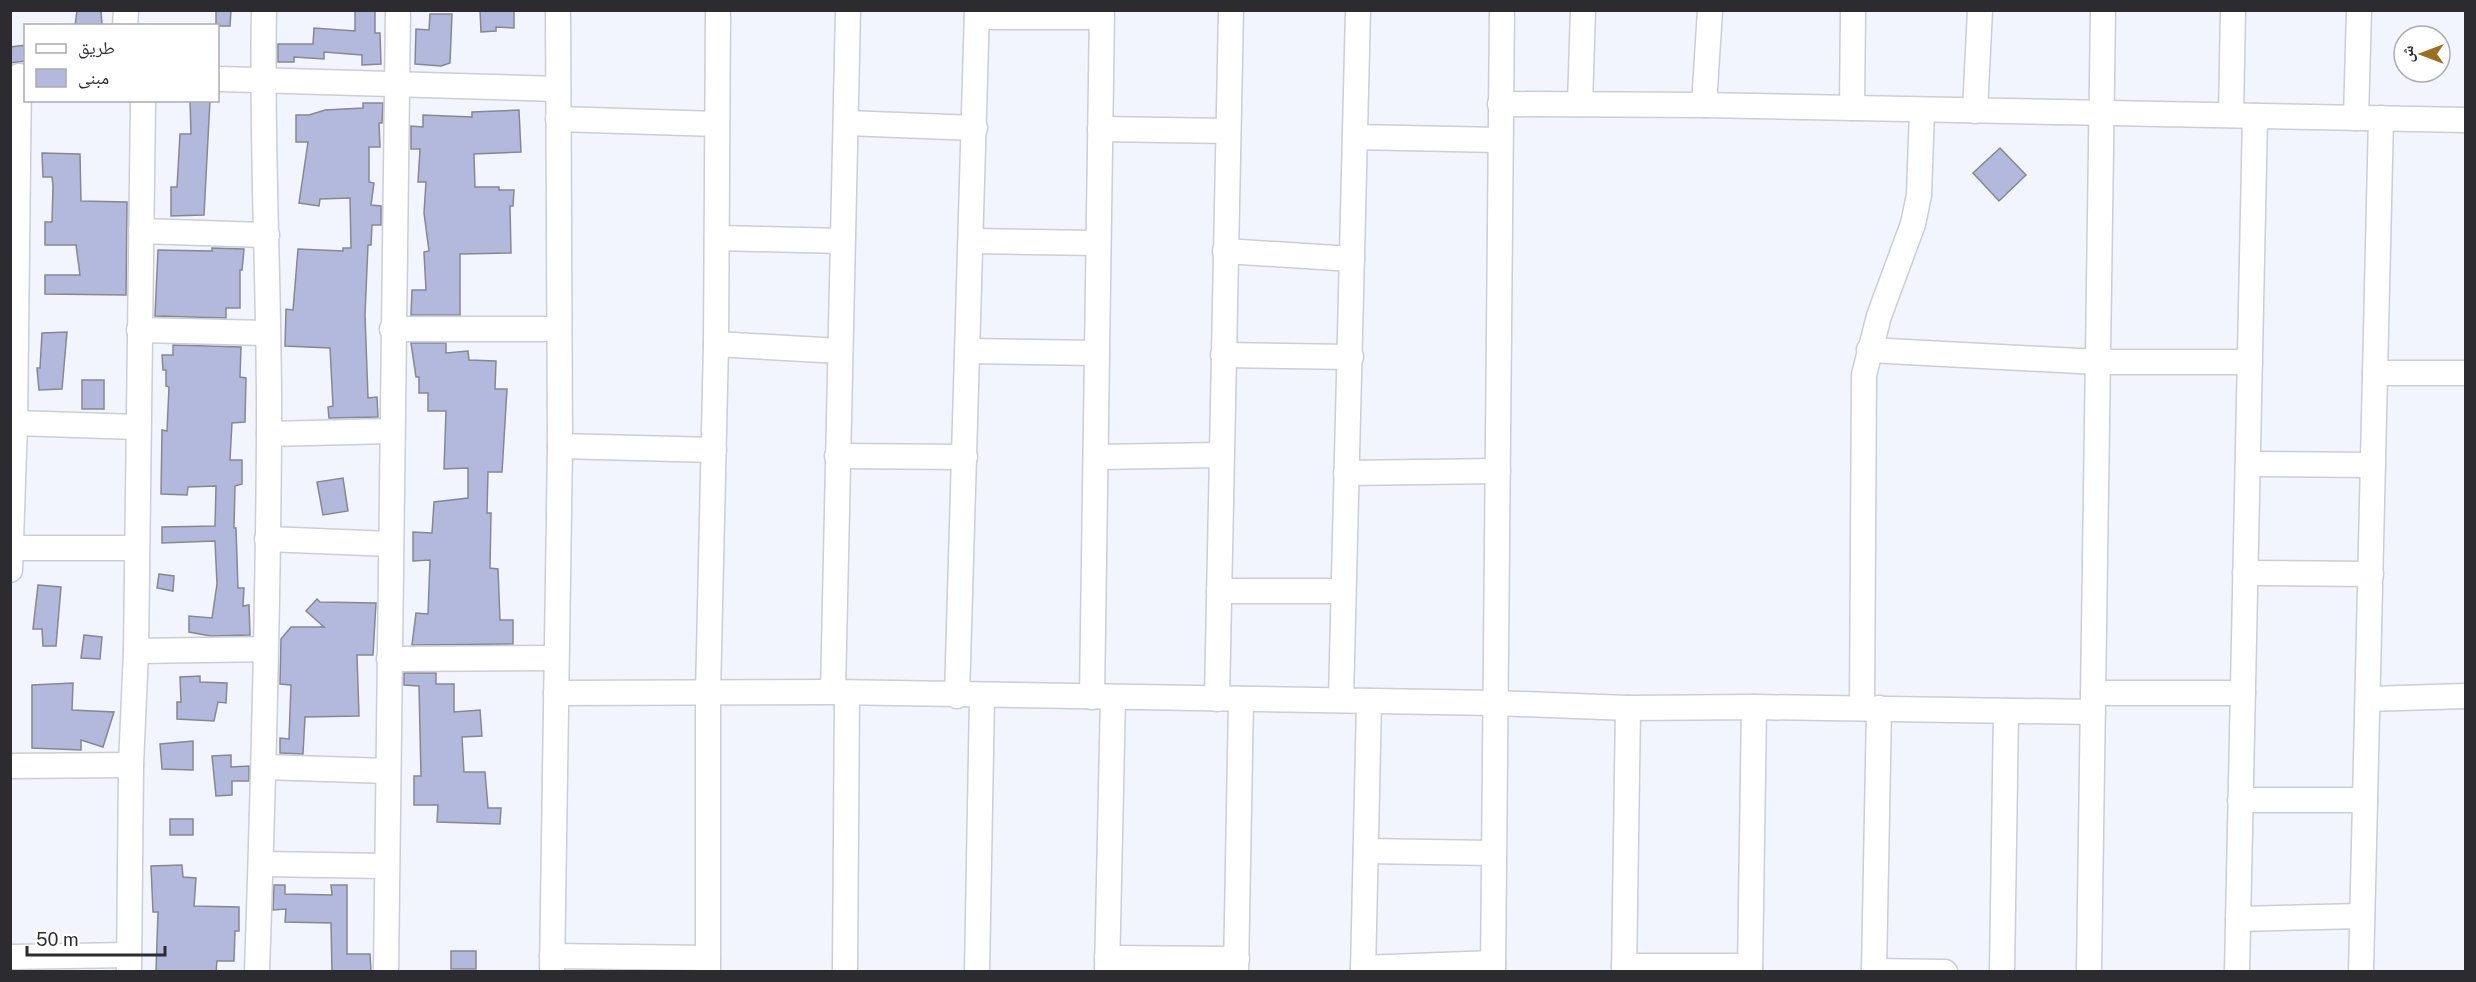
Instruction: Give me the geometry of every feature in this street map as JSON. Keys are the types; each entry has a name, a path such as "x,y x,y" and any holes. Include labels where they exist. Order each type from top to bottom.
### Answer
{"street":[{"path":"257,972 264,767 269,434 267,235 262,80 264,10"},
{"path":"386,972 392,329 399,86 398,10"},
{"path":"558,10 560,446 552,964 708,965 708,694 716,344 718,10"},
{"path":"845,972 837,456 848,10"},
{"path":"1217,699 1220,455 1231,10"},
{"path":"1341,700 1358,10"},
{"path":"1368,701 1363,970 1493,968 1502,10"},
{"path":"1580,104 1583,10"},
{"path":"1704,105 1710,10"},
{"path":"1852,108 1854,10"},
{"path":"1975,111 1980,10"},
{"path":"2089,972 2103,10"},
{"path":"2231,116 2233,10"},
{"path":"2356,118 2359,10"},
{"path":"957,696 977,14 1101,14 1096,243 1096,457 1107,965 1237,965 1241,699"},
{"path":"10,570 15,423 13,320 18,76"},
{"path":"219,79 558,89"},
{"path":"10,957 129,963 131,765 136,651 143,102"},
{"path":"1500,104 1704,105 2466,120"},
{"path":"1922,110 1919,195 1913,224 1869,350 1864,375 1874,971 1945,972"},
{"path":"2236,972 2255,116"},
{"path":"2361,972 2381,118"},
{"path":"558,119 717,124"},
{"path":"846,123 975,128"},
{"path":"1100,129 1228,131"},
{"path":"1355,137 1499,140"},
{"path":"141,231 267,235"},
{"path":"717,238 842,241"},
{"path":"972,241 1096,243"},
{"path":"1225,251 1352,259"},
{"path":"392,329 559,329"},
{"path":"140,330 267,333"},
{"path":"716,344 839,351"},
{"path":"1869,350 2098,362 2250,362"},
{"path":"968,351 1096,353"},
{"path":"1223,355 1351,357"},
{"path":"2375,373 2466,373"},
{"path":"15,423 138,427"},
{"path":"269,434 391,431"},
{"path":"560,446 714,450"},
{"path":"1096,457 1220,455"},
{"path":"837,456 965,457"},
{"path":"2248,464 2373,465"},
{"path":"1346,473 1498,471"},
{"path":"267,539 391,544"},
{"path":"11,548 136,548"},
{"path":"2245,573 2371,574"},
{"path":"1219,591 1342,591"},
{"path":"136,651 266,649"},
{"path":"389,659 556,658"},
{"path":"556,693 840,693 1341,700 1628,708 1754,707 2006,711 2243,693"},
{"path":"977,972 982,696"},
{"path":"2368,699 2466,696"},
{"path":"1628,708 1624,969 1750,969 1754,707"},
{"path":"2002,972 2006,711"},
{"path":"10,765 131,765"},
{"path":"264,767 388,771"},
{"path":"2240,800 2365,800"},
{"path":"1366,851 1493,853"},
{"path":"261,864 386,866"},
{"path":"2238,919 2362,916"}],"building":[{"path":"77,10 101,10 102,24 75,24"},
{"path":"216,10 231,10 230,26 216,24"},
{"path":"480,10 514,10 514,28 496,27 496,31 481,32"},
{"path":"355,11 375,11 375,33 380,33 381,64 362,65 362,55 324,52 324,59 294,57 294,62 278,62 278,44 313,44 314,28 355,31"},
{"path":"430,14 452,14 450,63 441,66 415,64 416,29 429,30"},
{"path":"24,45 24,61 10,63 10,47"},
{"path":"190,102 210,102 204,215 171,216 171,187 177,187 180,134 191,134"},
{"path":"363,103 383,103 382,123 379,123 380,147 369,147 369,182 374,183 371,205 381,206 381,225 372,225 371,245 368,245 365,315 368,398 377,397 378,417 329,418 328,407 333,406 330,348 285,346 286,309 293,310 298,249 343,251 343,248 351,248 350,198 320,199 319,206 299,203 308,142 296,142 296,115 309,115 325,110 363,108"},
{"path":"519,110 521,152 474,154 475,187 499,187 499,190 514,190 513,206 510,206 511,253 460,254 460,315 411,315 412,290 426,290 424,252 429,251 424,213 426,182 418,182 420,149 411,149 411,126 423,127 423,115 472,117 472,112"},
{"path":"2000,148 2026,175 1999,201 1973,173"},
{"path":"42,153 80,154 81,201 127,202 126,295 45,294 45,275 80,275 76,245 45,245 45,222 52,222 53,186 52,177 43,177"},
{"path":"212,248 244,249 242,270 240,270 240,308 226,308 226,318 155,316 158,250 212,251"},
{"path":"67,332 62,389 39,390 37,368 40,368 42,333"},
{"path":"411,343 446,343 446,353 468,351 469,360 496,361 495,389 507,389 502,472 488,472 487,513 491,513 490,568 498,569 500,620 513,620 513,644 412,645 416,613 428,614 430,560 413,561 413,532 432,533 434,502 468,498 468,468 444,469 446,411 428,411 428,393 419,393 419,377 416,377"},
{"path":"173,345 241,347 240,377 246,378 245,422 232,423 230,460 242,460 242,484 235,486 234,528 236,528 238,588 244,588 243,606 249,605 250,635 211,636 189,632 189,616 212,618 217,584 215,541 162,543 162,527 215,526 216,486 188,487 187,495 161,494 162,430 167,431 169,387 166,386 166,370 163,370 162,355 173,355"},
{"path":"82,380 104,380 104,409 82,409"},
{"path":"343,478 348,511 323,515 317,482"},
{"path":"159,574 174,576 173,591 157,588"},
{"path":"38,585 61,587 56,646 43,646 42,629 33,629"},
{"path":"317,599 320,602 376,603 373,655 357,655 359,716 305,717 303,754 280,753 280,738 289,739 291,685 280,684 281,639 291,627 324,627 306,611"},
{"path":"84,635 102,637 100,659 81,658"},
{"path":"404,673 436,673 436,684 454,684 454,712 480,710 482,736 462,737 464,772 485,772 488,808 501,808 500,824 437,822 438,805 414,805 414,776 421,776 419,686 404,685"},
{"path":"200,676 200,682 227,683 226,703 218,702 214,721 177,719 177,702 181,702 180,677"},
{"path":"73,683 72,710 114,712 103,747 81,740 81,750 32,748 32,685"},
{"path":"193,741 193,770 162,769 160,744"},
{"path":"231,755 231,767 249,766 249,781 232,781 232,795 216,796 212,756"},
{"path":"170,819 193,819 193,835 170,835"},
{"path":"182,865 183,877 196,878 194,906 239,907 239,931 235,931 234,961 217,961 216,972 156,972 158,912 153,912 151,866"},
{"path":"274,885 285,885 285,894 332,895 331,885 347,885 347,954 370,954 371,972 332,972 331,923 285,922 286,909 273,910"},
{"path":"451,951 476,951 476,969 451,969"}]}
